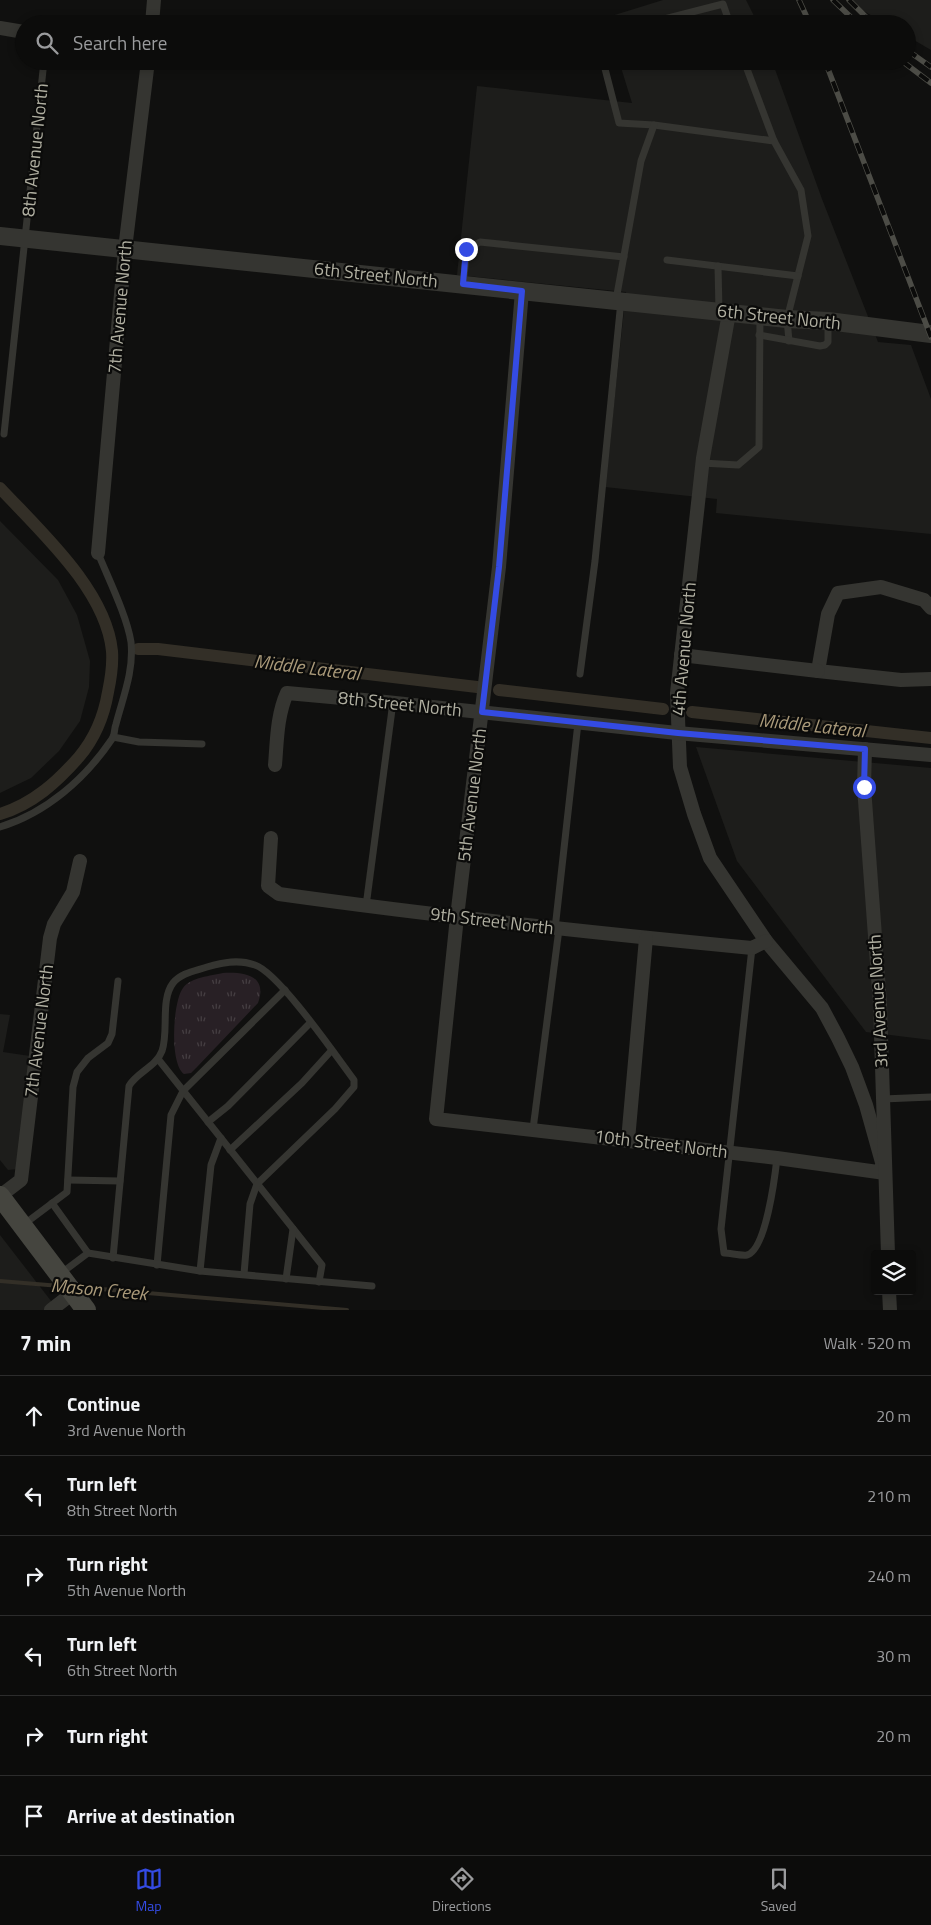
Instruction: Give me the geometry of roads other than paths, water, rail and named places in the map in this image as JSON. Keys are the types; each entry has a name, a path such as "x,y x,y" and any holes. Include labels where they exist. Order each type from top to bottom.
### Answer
{"main road":[{"path":"0,1196 86,1310"}],"street":[{"path":"153,15 154,0"},
{"path":"0,28 15,30"},
{"name":"7th Avenue North","path":"98,553 125,249 147,70"},
{"name":"6th Street North","path":"0,236 787,319 828,321 931,334"},
{"name":"5th Avenue North","path":"436,1119 457,917 499,567 522,291"},
{"name":"4th Avenue North","path":"724,312 702,463 677,693 680,766 702,839 710,858 766,941 822,1008 838,1038 866,1105 885,1173"},
{"path":"818,670 828,614 838,593 881,587 924,600 931,608"},
{"path":"681,655 901,680 931,679"},
{"name":"8th Street North","path":"275,765 279,720 282,703 287,693 393,702 678,733 931,755"},
{"name":"3rd Avenue North","path":"865,749 864,787 880,1004 888,1250"},
{"name":"9th Street North","path":"271,838 268,886 279,894 557,929 752,948"},
{"name":"7th Avenue North","path":"0,1196 21,1180 50,938 54,924 72,892 80,861"},
{"path":"628,1140 646,938"},
{"path":"752,948 766,941"},
{"name":"10th Street North","path":"436,1119 730,1152 885,1173"},
{"path":"51,1310 73,1293"},
{"path":"889,1295 890,1310"}],"lane":[{"path":"680,15 723,4 727,15"},
{"name":"8th Avenue North","path":"4,434 43,70"},
{"path":"605,70 619,123 654,125 774,141"},
{"path":"747,70 774,141 801,190 808,236 787,319 789,341"},
{"path":"580,674 595,561 618,301 641,161 654,125"},
{"path":"463,284 466,249 480,242 624,257"},
{"path":"667,260 798,276"},
{"path":"718,266 724,312"},
{"path":"702,463 738,465 759,447 760,316"},
{"path":"759,335 820,346 825,345 828,342 828,321"},
{"path":"0,827 26,817 54,800 79,780 113,737 130,675 131,643 119,605 98,553"},
{"path":"366,906 393,702"},
{"path":"533,1130 557,929 578,723"},
{"path":"113,737 139,742 202,744"},
{"path":"752,948 721,1229 724,1253 747,1255 756,1249 772,1197 777,1158"},
{"path":"113,1258 129,1086 132,1080 158,1059 163,1048 168,994 173,983 183,974 224,962 243,961 257,965 285,990 354,1080 354,1087 335,1109 257,1184 250,1204 244,1274"},
{"path":"22,1226 67,1192 73,1088 77,1072 88,1058 108,1043 112,1034 118,981"},
{"path":"157,1265 171,1115 183,1091 285,990"},
{"path":"208,1122 228,1106 310,1023"},
{"path":"230,1150 302,1082 332,1050"},
{"path":"158,1059 322,1265 319,1282"},
{"path":"883,1099 931,1097"},
{"path":"200,1271 211,1165 221,1138"},
{"path":"68,1180 120,1181"},
{"path":"52,1203 88,1253 200,1271 372,1286"},
{"path":"286,1279 293,1229"},
{"path":"59,1274 88,1253"}],"waterway":[{"path":"0,488 51,542 84,584 98,606 107,628 112,651 111,677 104,710 85,750 44,791 12,810 0,814"},
{"name":"Middle Lateral","path":"138,649 158,649 477,687"},
{"name":"Middle Lateral","path":"499,690 663,709"},
{"name":"Middle Lateral","path":"692,712 931,738"},
{"name":"Mason Creek","path":"0,1281 60,1286"},
{"name":"Mason Creek","path":"77,1287 347,1310"}],"railway":[{"path":"799,0 806,15"},
{"path":"833,0 849,15"},
{"path":"849,0 864,15"},
{"path":"916,56 931,67"},
{"path":"828,70 931,337"},
{"path":"914,70 931,83"}]}
